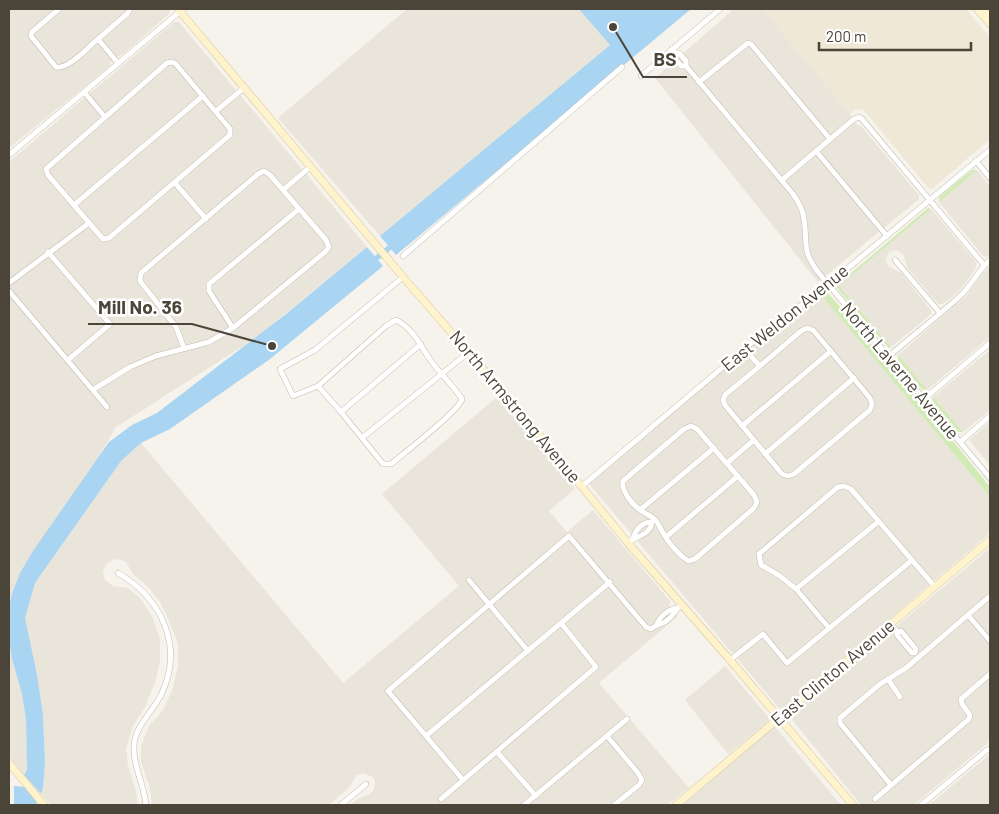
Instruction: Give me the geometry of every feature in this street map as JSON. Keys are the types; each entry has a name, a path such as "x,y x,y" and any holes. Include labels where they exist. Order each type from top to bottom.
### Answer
{"street":[{"path":"60,9 32,32 31,36 56,66 61,68 98,39 128,13 130,9"},
{"path":"641,76 673,51 720,9"},
{"path":"978,9 990,24"},
{"path":"986,9 990,13"},
{"path":"9,155 180,10"},
{"name":"North Armstrong Avenue","path":"180,10 403,277 469,352 581,487 630,541 679,606 730,660 853,805"},
{"path":"98,39 118,63"},
{"path":"699,82 748,43 751,44 830,139"},
{"name":"North Laverne Avenue","path":"673,51 679,53 686,61 686,66 793,194 804,219 806,252 828,285 990,478"},
{"path":"172,62 176,64 216,111 230,129 230,135 109,238 103,239 48,175 46,169 167,63 172,62"},
{"path":"403,256 622,67"},
{"path":"216,111 244,88"},
{"path":"84,92 105,117"},
{"path":"74,205 203,96"},
{"path":"782,180 854,119 859,117 984,265"},
{"name":"East Weldon Avenue","path":"581,487 773,325 828,285 990,150"},
{"path":"816,151 887,236"},
{"path":"976,161 990,178"},
{"path":"283,190 310,167"},
{"path":"94,389 130,367 156,356 209,342 233,328 329,247 326,240 264,171 258,174 141,273 140,281 176,327 184,348"},
{"path":"175,183 206,219"},
{"path":"233,328 210,291 210,284 299,209"},
{"path":"9,283 89,223"},
{"path":"48,252 110,324 68,360"},
{"path":"895,260 940,313"},
{"path":"888,357 966,290 984,265 990,260"},
{"path":"318,386 383,464 391,464 461,403 462,399 442,375 421,344 407,327 396,320 386,326 318,386 293,396 280,368 314,350 403,277"},
{"path":"9,291 94,389 107,407"},
{"path":"807,328 812,330 870,398 872,404 870,410 794,474 788,476 782,474 725,405 723,400 725,395 760,366 807,328"},
{"path":"924,399 990,343"},
{"path":"341,412 421,344"},
{"path":"744,349 760,366"},
{"path":"742,426 830,351"},
{"path":"362,438 469,352"},
{"path":"765,454 854,378"},
{"path":"960,442 990,416"},
{"path":"691,426 697,428 714,448 754,495 757,502 754,508 694,559 688,560 682,557 653,520 640,510 624,491 623,481 684,429 691,426"},
{"path":"727,463 754,440"},
{"path":"640,510 714,448"},
{"path":"666,537 738,476"},
{"path":"829,628 796,589 780,576 761,565 759,554 838,487 844,486 851,489 934,587"},
{"path":"630,541 634,532 646,522 653,520"},
{"path":"630,541 640,537 651,528 653,520"},
{"path":"796,589 878,522"},
{"path":"642,525 647,531"},
{"path":"463,780 388,690 569,536 646,626 651,629 657,624 662,623 676,612 679,606"},
{"name":"East Clinton Avenue","path":"676,805 990,540"},
{"path":"730,660 762,634 787,663 911,561"},
{"path":"118,573 132,581 149,597 161,616 169,638 170,665 166,681 157,704 139,729 135,738 134,760 144,787 146,805"},
{"path":"468,580 528,651"},
{"path":"426,736 610,582"},
{"path":"891,785 840,723 840,718 902,670 917,655 990,596"},
{"path":"968,615 990,641"},
{"path":"441,799 596,667 561,623"},
{"path":"890,624 898,632 897,635 917,655"},
{"path":"875,799 969,719 970,715 962,704 961,699 990,674"},
{"path":"888,679 900,697"},
{"path":"524,805 627,719"},
{"path":"606,736 641,776 642,780 639,785 614,805"},
{"path":"921,805 990,749"},
{"path":"498,752 536,796"},
{"path":"9,763 43,804"},
{"path":"341,805 366,784"}],"shaded area":[{"path":"9,9 170,9 169,14 122,55 111,62 110,66 9,148"},
{"path":"407,9 580,9 610,45 380,236 278,118"},
{"path":"734,9 762,9 850,113 857,125 861,126 919,195 919,199 818,282 655,78"},
{"path":"762,9 966,9 990,38 990,139 932,189 928,188 864,110 856,109 850,113"},
{"path":"174,22 179,22 367,247 254,339 116,427 12,594 9,607 9,162"},
{"path":"977,170 990,186 990,254 984,257 939,202"},
{"path":"931,209 976,262 976,267 956,294 943,304 938,304 907,267 903,254 896,250 889,252 886,259 888,266 901,273 931,310 931,314 891,347 839,286"},
{"path":"990,266 990,337 927,390 898,355 966,296"},
{"path":"822,296 990,497 990,533 783,710 780,709 589,484 749,348"},
{"path":"990,350 990,410 963,432 933,397"},
{"path":"497,397 575,489 549,511 567,532 593,510 670,601 669,606 678,616 599,683 689,788 667,805 350,805 374,790 375,783 373,777 363,773 356,776 350,787 329,805 152,805 150,788 141,762 141,746 149,726 163,710 173,688 178,666 178,644 160,602 150,589 133,574 126,562 118,559 106,565 103,572 105,580 113,586 128,588 140,598 152,616 160,639 160,661 156,680 144,709 133,726 126,749 128,766 136,791 138,805 51,805 41,794 45,763 43,715 25,618 35,583 121,461 141,443 343,683 459,586 382,494"},
{"path":"990,422 990,465 969,440"},
{"path":"990,548 990,741 914,805 861,805 790,715"},
{"path":"9,639 26,719 27,770 24,775 9,756"},
{"path":"725,666 769,718 769,721 728,754 685,700"},
{"path":"773,728 776,728 841,805 682,805"},
{"path":"989,755 990,805 929,805"}],"green space":[{"path":"972,170 977,170 939,202 939,197"},
{"path":"928,208 931,209 839,286 891,347 889,348 837,288 837,285"},
{"path":"828,293 926,409 930,410 990,487 990,497 822,296"},
{"path":"898,355 927,390 922,389 898,360"},
{"path":"933,397 963,432 958,432 940,412 934,404"}],"water":[{"path":"579,9 691,9 396,255 380,236 610,45"},
{"path":"367,247 383,266 270,359 170,429 141,443 121,461 35,583 25,618 43,715 45,763 41,794 24,775 27,770 26,719 9,639 9,607 12,594 20,573 33,551 109,442 132,425 157,413 286,314"},
{"path":"14,786 25,787 37,805 14,805"}],"waterway":[{"path":"372,262 395,243"}],"place":[{"name":"BS","path":"613,27"},
{"name":"Mill No. 36","path":"272,346"}]}
